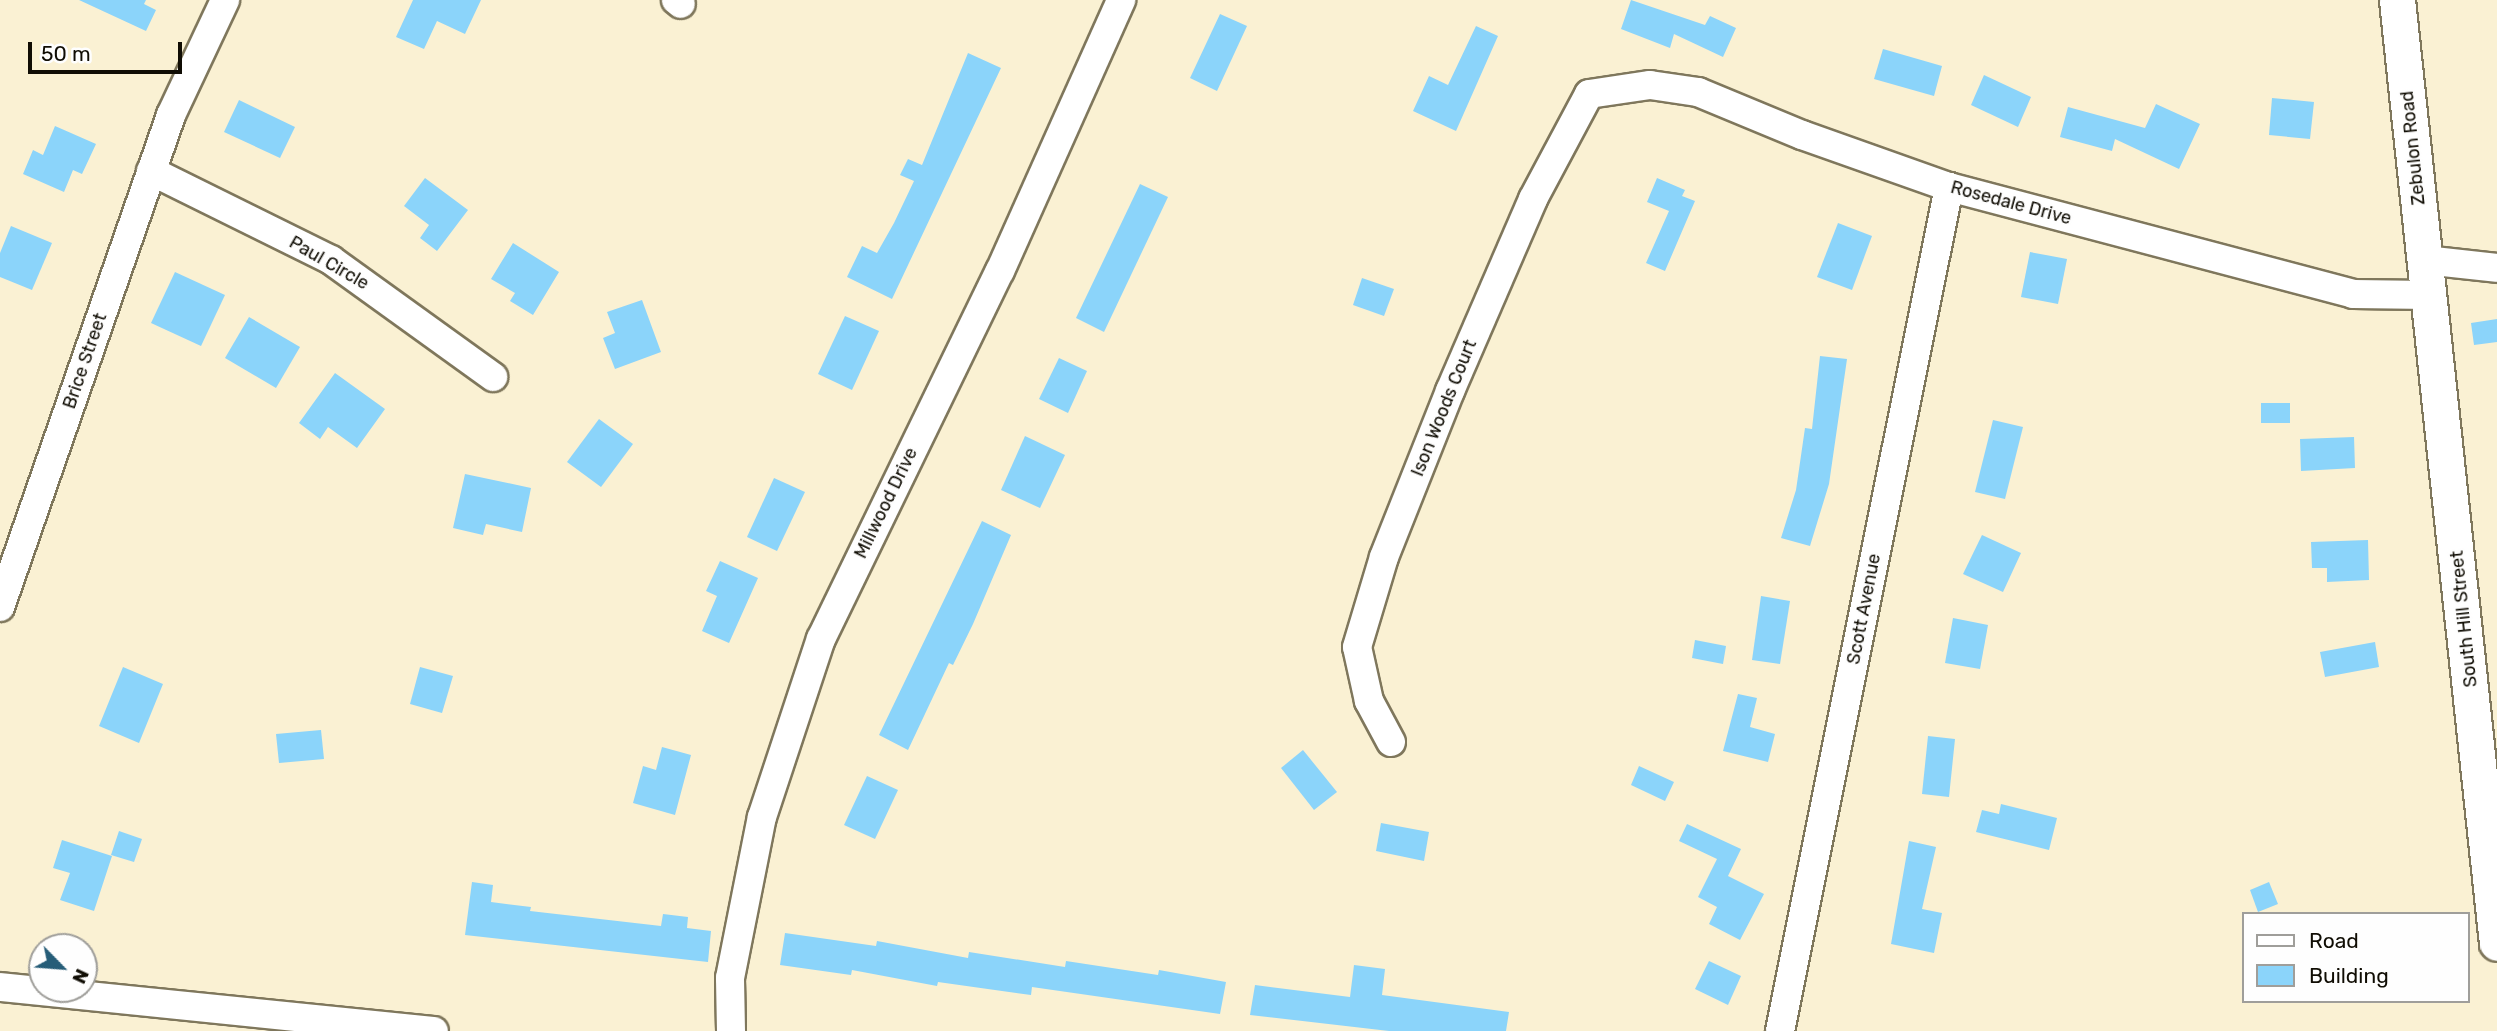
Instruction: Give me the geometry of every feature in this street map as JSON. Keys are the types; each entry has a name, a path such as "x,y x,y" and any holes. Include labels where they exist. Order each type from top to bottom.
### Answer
{"main road":[{"name":"Zebulon Road","path":"2397,0 2430,295"},
{"name":"South Hill Street","path":"2430,295 2497,943"}],"street":[{"name":"Brice Street","path":"0,607 171,115 225,0"},
{"name":"Millwood Drive","path":"731,1031 730,978 762,817 821,639 1000,271 1121,0"},
{"name":"Rosedale Drive","path":"1600,92 1650,85 1698,92 1949,187 2353,294 2430,295"},
{"name":"Ison Woods Court","path":"1391,743 1369,701 1357,647 1384,558 1532,200 1589,94 1600,92"},
{"name":"Paul Circle","path":"151,171 331,260 493,377"},
{"name":"Scott Avenue","path":"1780,1031 1949,187"},
{"path":"2425,260 2497,268"},
{"path":"0,987 434,1031"}],"building":[{"path":"79,0 146,0 144,4 156,10 146,31"},
{"path":"413,0 481,0 465,34 437,21 424,49 396,37"},
{"path":"1631,0 1705,25 1710,16 1736,28 1723,57 1674,34 1670,48 1621,29"},
{"path":"1220,14 1247,26 1217,91 1190,78"},
{"path":"1476,26 1498,36 1456,131 1413,111 1429,76 1448,85"},
{"path":"1883,49 1942,66 1934,96 1874,79"},
{"path":"968,53 1001,68 892,299 847,277 862,246 877,253 894,223 914,181 900,175 908,159 922,165"},
{"path":"1984,75 2031,97 2018,127 1971,105"},
{"path":"2272,98 2314,102 2310,139 2269,135"},
{"path":"239,100 295,127 280,158 224,132"},
{"path":"2156,104 2200,124 2179,169 2115,139 2112,151 2060,137 2068,107 2145,128"},
{"path":"55,126 96,144 82,174 73,170 64,192 23,174 33,150 43,155"},
{"path":"425,178 468,210 437,251 420,238 429,225 404,206"},
{"path":"1657,178 1685,190 1682,196 1695,201 1665,271 1646,263 1669,211 1647,202"},
{"path":"1140,184 1168,197 1104,332 1076,318"},
{"path":"1838,223 1872,236 1852,290 1817,277"},
{"path":"11,226 52,243 32,290 0,277 0,253"},
{"path":"513,243 559,272 533,315 510,301 515,293 491,279"},
{"path":"2030,252 2067,259 2058,304 2021,297"},
{"path":"175,272 225,295 201,346 151,323"},
{"path":"1362,278 1394,289 1384,316 1353,305"},
{"path":"642,300 661,352 615,369 603,338 615,333 607,312"},
{"path":"845,316 879,331 852,390 818,374"},
{"path":"249,317 300,347 276,388 225,358"},
{"path":"2497,319 2497,342 2474,345 2471,323"},
{"path":"1820,356 1847,359 1829,484 1810,546 1781,538 1796,490 1805,428 1812,429"},
{"path":"1059,358 1087,371 1068,413 1039,399"},
{"path":"335,373 385,409 357,448 328,427 320,439 299,423"},
{"path":"2261,403 2290,403 2290,423 2261,423"},
{"path":"599,419 633,444 601,487 567,462"},
{"path":"1993,420 2023,427 2005,499 1975,492"},
{"path":"1025,436 1065,455 1040,508 1001,490"},
{"path":"2354,437 2355,468 2301,471 2300,439"},
{"path":"465,474 531,488 522,532 486,524 483,535 453,528"},
{"path":"774,478 805,492 777,551 747,537"},
{"path":"982,521 1011,535 973,624 953,665 949,663 908,750 879,735"},
{"path":"1982,535 2021,553 2003,592 1963,574"},
{"path":"2368,540 2369,580 2327,582 2327,568 2312,568 2311,542"},
{"path":"720,561 758,578 729,643 702,631 717,596 706,591"},
{"path":"1761,596 1790,601 1780,664 1752,660"},
{"path":"1953,618 1988,625 1980,669 1945,663"},
{"path":"1695,640 1726,646 1723,664 1692,658"},
{"path":"2375,642 2379,667 2325,677 2320,652"},
{"path":"123,667 163,684 139,743 99,726"},
{"path":"420,667 453,676 442,713 410,704"},
{"path":"1738,694 1757,698 1750,727 1775,734 1768,762 1723,751"},
{"path":"321,730 324,759 279,763 276,734"},
{"path":"1928,736 1955,739 1949,797 1922,794"},
{"path":"662,747 691,755 675,815 633,803 643,766 656,770"},
{"path":"1303,750 1337,792 1314,810 1281,768"},
{"path":"1639,766 1674,782 1665,801 1631,785"},
{"path":"867,776 898,790 875,839 844,825"},
{"path":"2001,804 2057,818 2049,850 1976,832 1982,810 1999,814"},
{"path":"1381,823 1429,832 1424,861 1376,851"},
{"path":"1687,824 1741,849 1728,876 1764,894 1740,940 1709,924 1717,907 1698,897 1717,859 1679,841"},
{"path":"119,831 142,839 134,862 111,855"},
{"path":"62,840 112,856 94,911 60,900 70,873 53,868"},
{"path":"1909,841 1936,847 1922,909 1942,913 1934,953 1891,944"},
{"path":"472,882 493,885 491,902 531,907 530,911 661,926 663,914 688,917 687,928 711,931 708,962 465,935"},
{"path":"2269,882 2278,904 2258,912 2250,890"},
{"path":"785,933 876,946 877,941 968,958 969,952 1065,967 1066,961 1158,975 1159,970 1226,982 1220,1014 1032,987 1031,995 938,982 937,986 852,970 851,975 780,965"},
{"path":"1709,961 1741,976 1728,1005 1695,989"},
{"path":"1354,965 1385,969 1382,995 1509,1012 1506,1031 1389,1031 1250,1015 1255,985 1350,997"}]}
